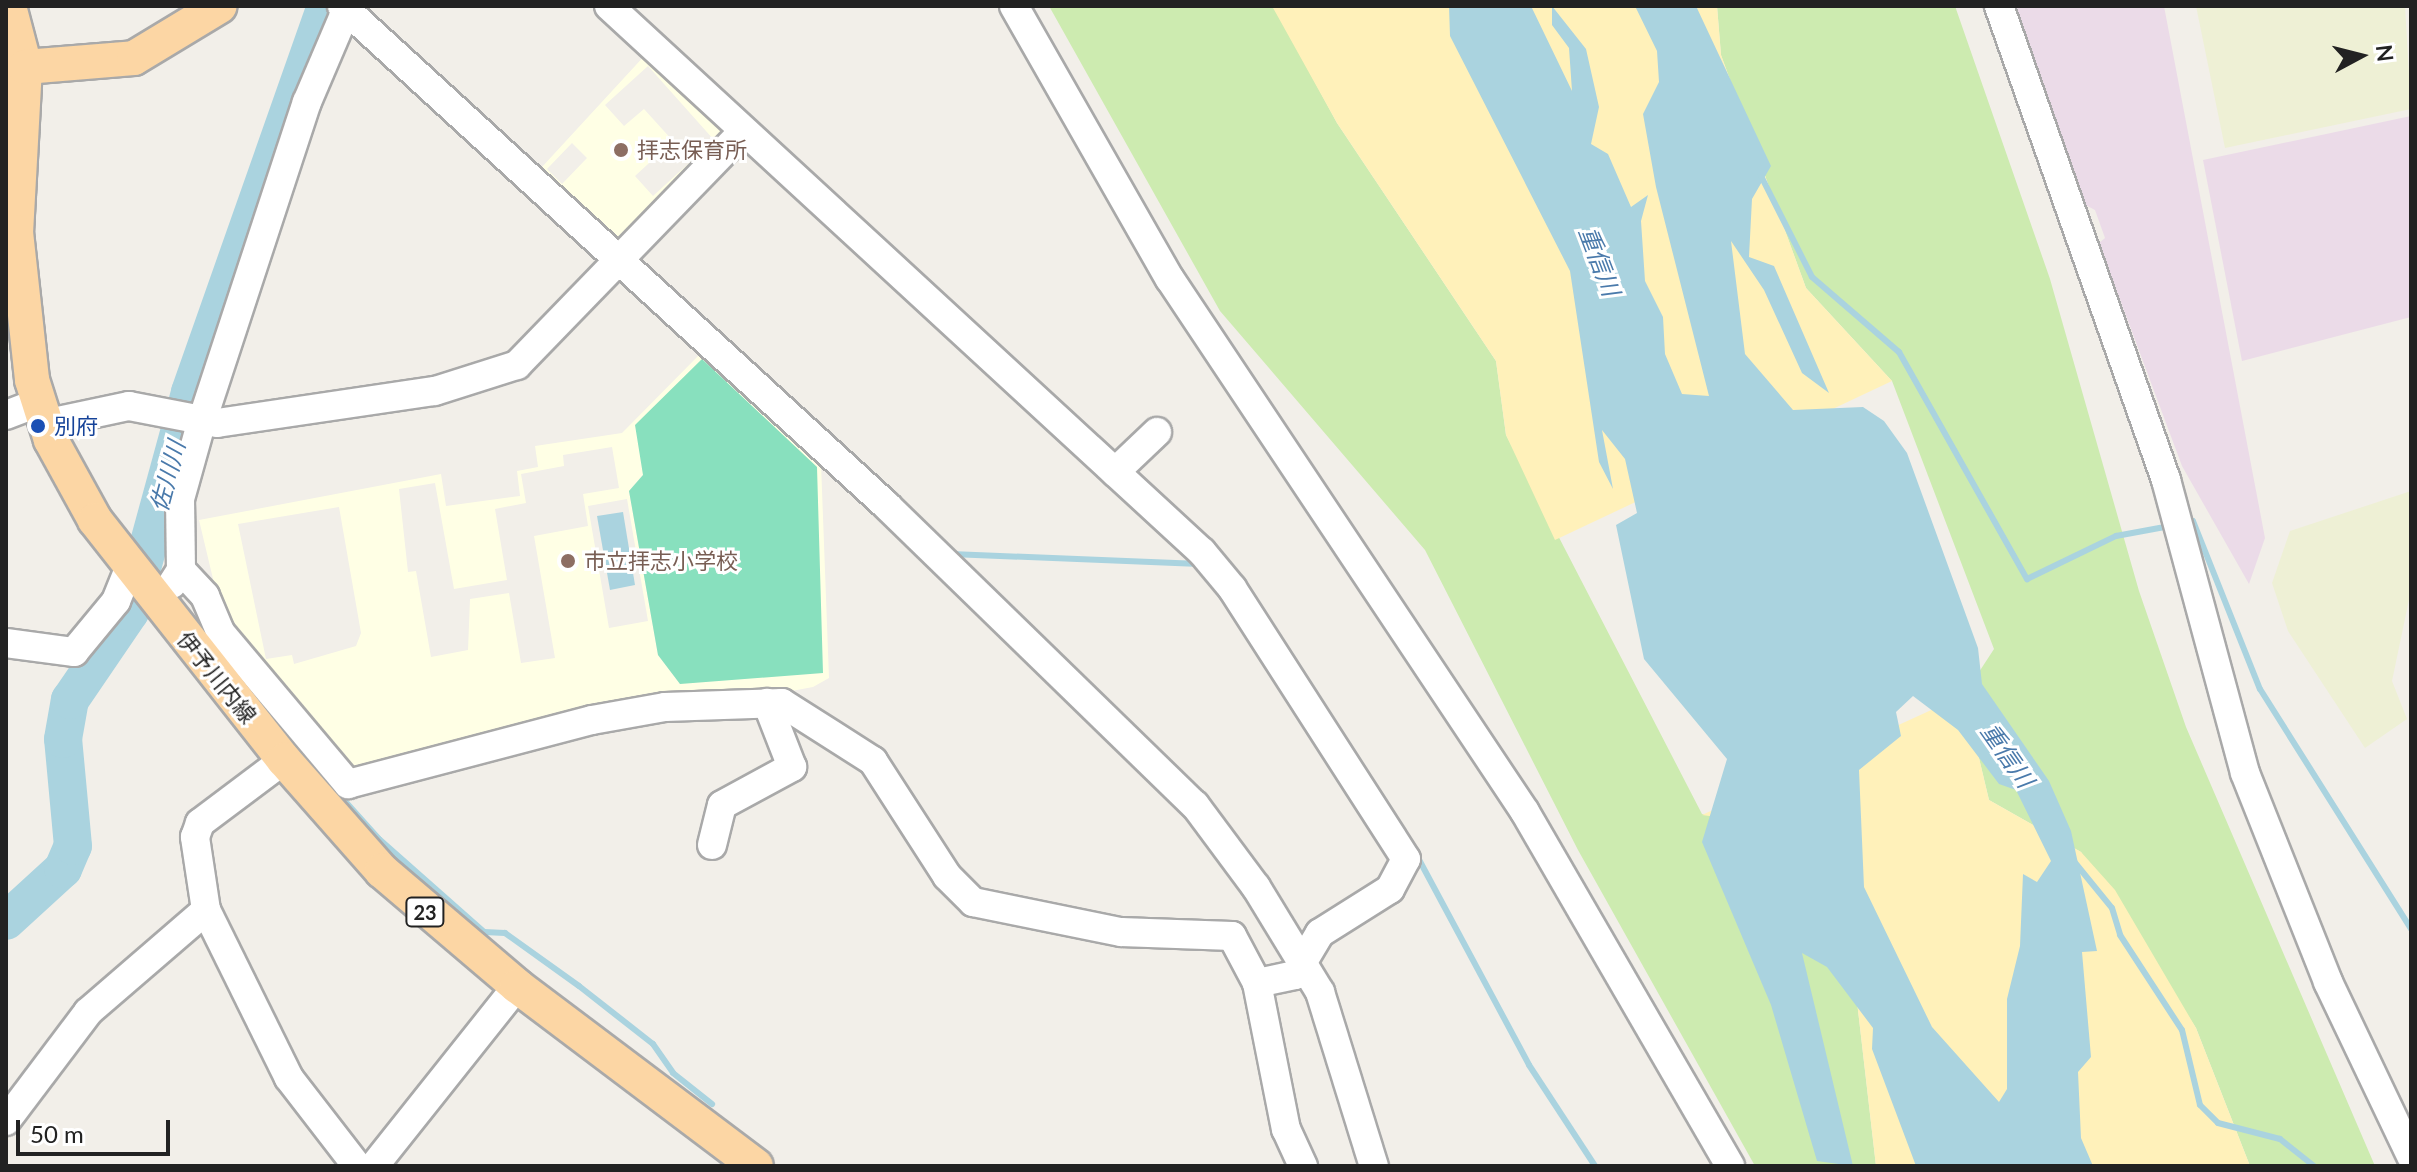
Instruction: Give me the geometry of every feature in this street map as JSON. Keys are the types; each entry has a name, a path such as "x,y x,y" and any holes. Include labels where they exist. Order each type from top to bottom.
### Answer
{"main road":[{"name":"伊予川内線","path":"9,6 25,67 16,232 29,414 143,585 284,760 382,871 517,986 756,1166"},
{"path":"25,67 134,58 220,6"}],"street":[{"path":"609,6 1218,569 1406,859 1390,889 1334,919 1286,981 1257,983"},
{"path":"1014,6 1170,279 1525,812 1730,1166"},
{"path":"1999,6 2166,480 2245,773 2328,982 2411,1156"},
{"path":"1303,1166 1286,1129 1257,983 1239,942 1218,931 1121,932 973,902 947,876 873,761 782,703 665,707 592,720 348,784 220,632 205,596 181,570 180,499 189,421 345,8 617,262 887,506 1185,795 1228,846 1320,992 1374,1166"},
{"path":"29,414 129,406 189,421 435,391 517,365 743,132"},
{"path":"1115,472 1157,432"},
{"path":"6,643 74,652 116,601 143,585 181,570"},
{"path":"712,845 722,805 792,767 767,703"},
{"path":"284,760 200,823 195,837 206,910 289,1078 357,1166"},
{"path":"6,1121 88,1012 206,910"},
{"path":"374,1166 517,986"}],"shaded area":[{"path":"2006,6 2164,6 2265,538 2249,584 2182,466 2099,243 2105,238 2095,210 2076,200"},
{"path":"2196,6 2405,6 2411,109 2225,148"},
{"name":"拝志保育所","path":"647,53 730,130 625,244 542,167","holes":["648,66 714,140 653,196 635,176 673,141 644,109 624,126 605,105","572,143 587,158 562,184 547,169"]},
{"path":"2411,116 2411,317 2242,361 2203,160"},
{"path":"703,351 821,463 829,678 813,687 352,772 223,621 199,520 441,474 446,506 520,496 517,471 538,467 535,446 622,433","holes":["612,447 619,488 583,494 588,526 534,536 555,658 521,663 509,593 470,599 468,650 431,657 416,571 408,572 399,489 435,483 454,589 507,580 495,509 526,503 521,474 564,466 563,455","643,475 680,684 658,655 629,491","627,499 648,621 609,628 588,506","339,507 361,633 356,646 294,664 292,655 266,659 238,524"]},
{"path":"2411,491 2411,590 2392,681 2407,719 2365,748 2288,631 2272,583 2290,531"}],"green space":[{"path":"1049,6 1272,6 1278,14 1337,123 1496,361 1506,435 1702,814 1746,821 1850,941 1876,1166 1755,1166 1578,850 1425,550 1220,311"},
{"path":"1717,6 1955,6 2050,279 2139,591 2186,727 2375,1166 2250,1166 2196,1028 2081,852 1989,800 1964,695 1994,649 1892,381 1806,288 1721,55"},
{"path":"702,359 817,467 823,673 680,684 658,655 629,491 643,475 635,425"}],"sand":[{"path":"1272,6 1717,6 1721,55 1806,288 1892,381 1555,540 1506,435 1496,361 1337,123"},
{"path":"1964,695 1989,800 2081,852 2115,890 2196,1028 2250,1166 1876,1166 1850,941 1746,821 1702,815"}],"water":[{"name":"重信川","path":"1449,6 1531,6 1572,91 1569,48 1552,25 1552,6 1586,49 1599,107 1591,144 1608,154 1631,207 1648,195 1641,221 1645,281 1663,317 1665,354 1682,394 1709,396 1656,187 1643,114 1659,82 1657,51 1635,6 1696,6 1771,166 1752,199 1749,257 1774,266 1829,393 1802,373 1764,290 1731,241 1745,354 1793,410 1863,407 1884,421 1907,453 1978,648 1982,684 2049,781 2071,831 2097,951 2082,952 2091,1057 2078,1072 2081,1138 2093,1166 1916,1166 1872,1049 1873,1028 1827,967 1802,953 1853,1166 1817,1161 1771,1005 1702,842 1727,759 1644,659 1616,525 1637,513 1625,459 1602,430 1613,489 1599,462 1570,271 1450,36","holes":["1913,696 1958,730 1999,784 2016,790 2051,861 2037,882 2023,874 2020,946 2007,999 2007,1089 1999,1102 1932,1027 1864,887 1859,770 1901,736 1896,712"]},
{"path":"623,512 635,585 610,590 597,516"}],"waterway":[{"name":"佐川川","path":"6,921 63,869 73,846 63,739 70,700 130,612 190,392 326,6"},
{"path":"1760,174 1812,277 1899,352 2027,579 2116,536 2170,526"},
{"path":"2185,523 2193,521 2260,689 2411,929"},
{"path":"148,550 159,563"},
{"path":"951,554 1200,564"},
{"path":"326,780 379,839 484,932 505,933 579,986 653,1044 673,1073 712,1104"},
{"path":"1416,854 1529,1065 1595,1166"},
{"path":"2072,859 2112,908 2120,935 2182,1030 2200,1105 2218,1123 2280,1139 2314,1166"}],"place":[{"name":"拝志保育所","path":"621,150"},
{"name":"別府","path":"38,426"},
{"name":"市立拝志小学校","path":"568,561"}]}
